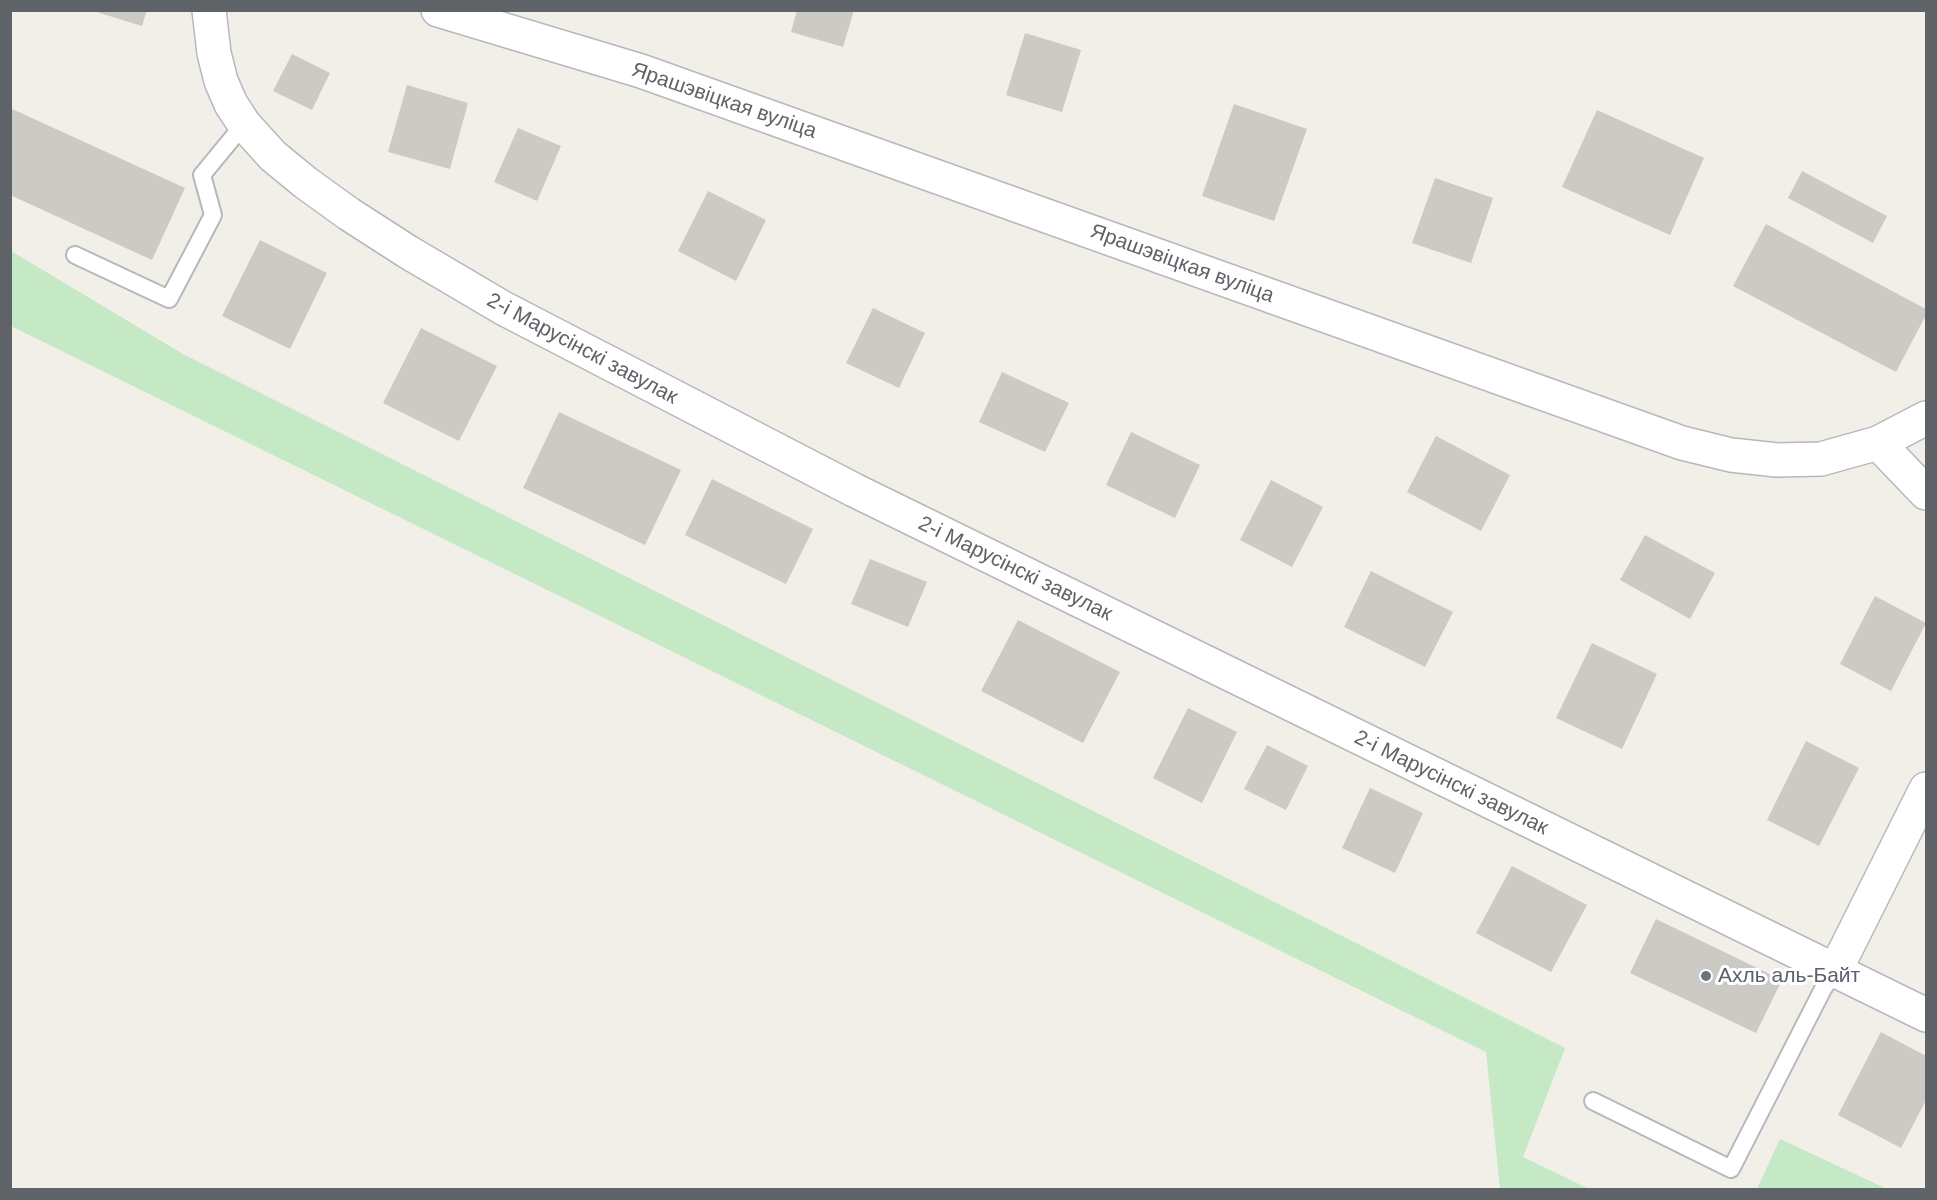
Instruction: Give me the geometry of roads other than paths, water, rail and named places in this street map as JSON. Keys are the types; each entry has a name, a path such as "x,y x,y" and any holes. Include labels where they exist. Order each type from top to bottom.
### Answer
{"street":[{"name":"2-і Марусінскі завулак","path":"209,10 214,53 221,81 231,104 244,124 273,156 350,214 408,252 503,308 854,490 1926,1015"},
{"name":"Ярашэвіцкая вуліца","path":"438,10 641,70 1682,443 1731,455 1777,460 1821,459 1878,443 1926,418"},
{"path":"1878,443 1926,493"},
{"path":"1835,971 1926,789"}],"lane":[{"path":"75,255 169,299 213,215 202,176 244,124"},
{"path":"1593,1101 1731,1169 1823,989 1835,971"}],"place":[{"name":"Ахль аль-Байт","path":"1706,976"}]}
